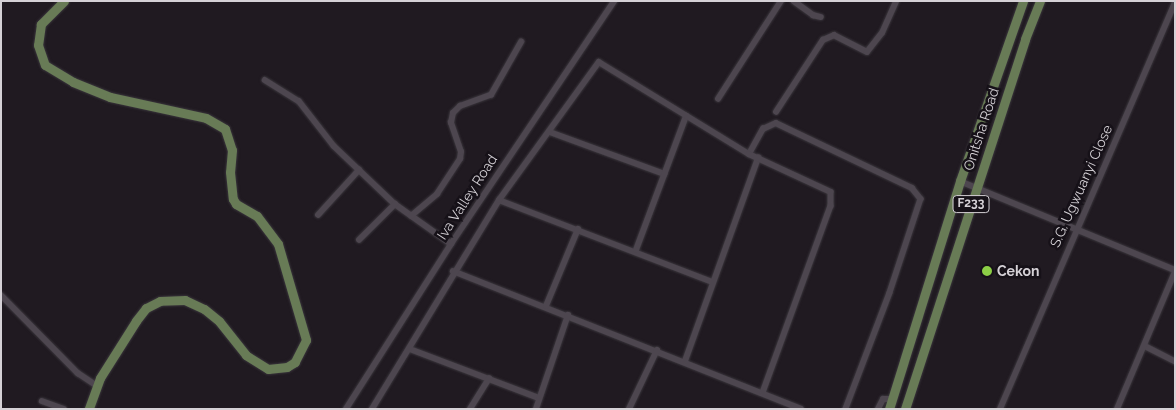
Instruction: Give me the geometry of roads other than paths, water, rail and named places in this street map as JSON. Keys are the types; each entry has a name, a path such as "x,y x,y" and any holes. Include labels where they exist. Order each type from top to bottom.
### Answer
{"main road":[{"path":"64,1 41,24 38,45 45,65 73,82 110,97 206,118 225,129 232,150 230,172 233,199 236,204 257,216 278,244 306,340 301,356 295,362 287,368 268,369 246,355 219,321 204,309 185,300 160,301 140,315 97,386 89,409"},
{"name":"Onitsha Road","path":"889,409 960,182 1022,1"},
{"name":"Onitsha Road","path":"905,409 1040,1"}],"street":[{"name":"Iva Valley Road","path":"346,409 451,244 614,1"},
{"path":"718,99 781,1"},
{"path":"794,1 813,16 821,17"},
{"path":"776,112 823,40 834,35 867,52 882,33 896,1"},
{"name":"S.G. Ugwuanyi Close","path":"1000,409 1076,228 1175,2"},
{"path":"412,216 437,194 460,159 461,152 451,124 453,113 460,106 491,95 522,42"},
{"path":"372,409 410,349 454,271 499,200 599,62 749,154 824,187 831,192 832,198 763,393"},
{"path":"266,80 299,101 334,146 395,204 451,244"},
{"path":"636,250 686,116"},
{"path":"749,154 763,129 776,122 912,188 920,199 890,293 846,409"},
{"path":"550,132 665,174"},
{"path":"685,361 758,158"},
{"path":"318,215 359,170"},
{"path":"960,182 977,187 1175,271 1117,409"},
{"path":"499,200 636,250 713,282"},
{"path":"360,240 395,204"},
{"path":"546,306 578,229"},
{"path":"454,271 685,361 801,409"},
{"path":"1,295 78,373 97,386"},
{"path":"536,409 568,315"},
{"path":"1145,346 1175,361"},
{"path":"410,349 539,398"},
{"path":"629,409 657,350"},
{"path":"470,409 489,379"},
{"path":"878,409 883,399 892,399"},
{"path":"42,401 64,409"}],"place":[{"name":"Cekon","path":"987,271"}]}
